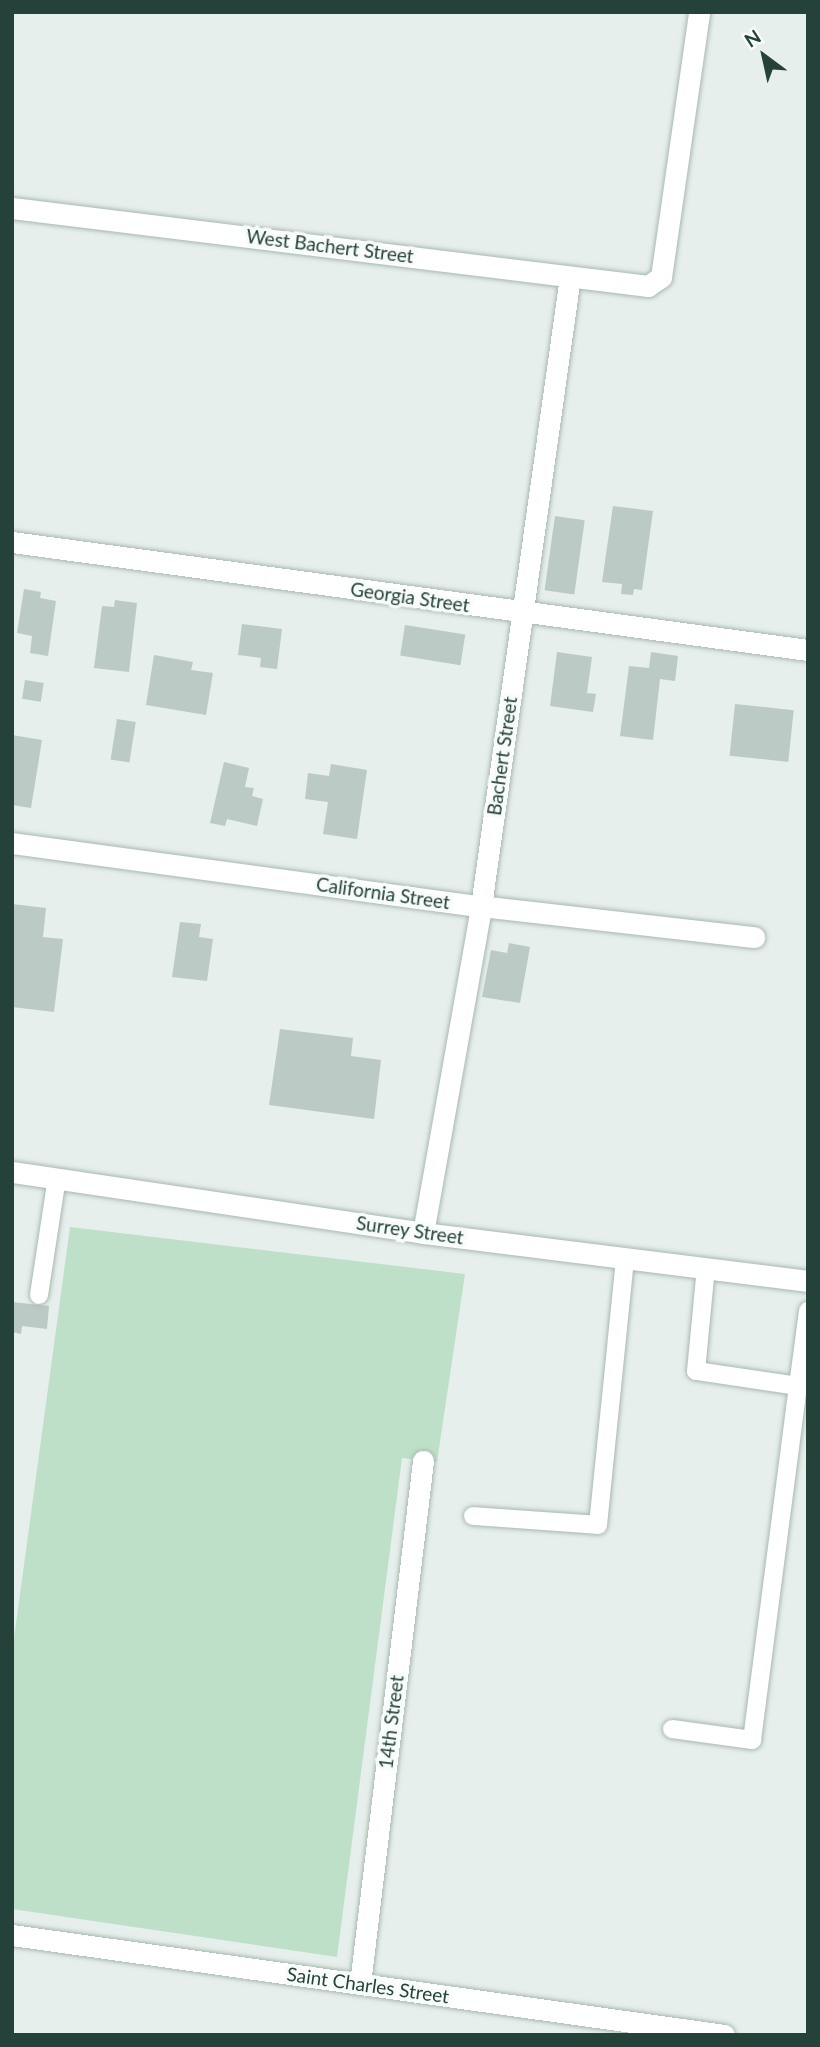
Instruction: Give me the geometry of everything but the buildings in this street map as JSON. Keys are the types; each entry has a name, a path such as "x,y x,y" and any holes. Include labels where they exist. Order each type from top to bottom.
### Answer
{"street":[{"name":"West Bachert Street","path":"12,208 648,286 661,277 699,12"},
{"name":"Bachert Street","path":"423,1233 481,906 570,277"},
{"name":"Georgia Street","path":"12,542 808,650"},
{"name":"California Street","path":"12,843 481,906 754,937"},
{"name":"Surrey Street","path":"12,1172 423,1233 808,1281"},
{"name":"14th Street","path":"360,1984 423,1461"},
{"name":"Saint Charles Street","path":"12,1935 724,2035"}],"lane":[{"path":"39,1295 57,1178"},
{"path":"473,1516 598,1525 625,1258"},
{"path":"706,1268 696,1371 798,1386"},
{"path":"672,1729 752,1740 808,1311"}],"green space":[{"path":"70,1227 465,1274 437,1462 402,1458 337,1957 12,1909 12,1653"}]}
